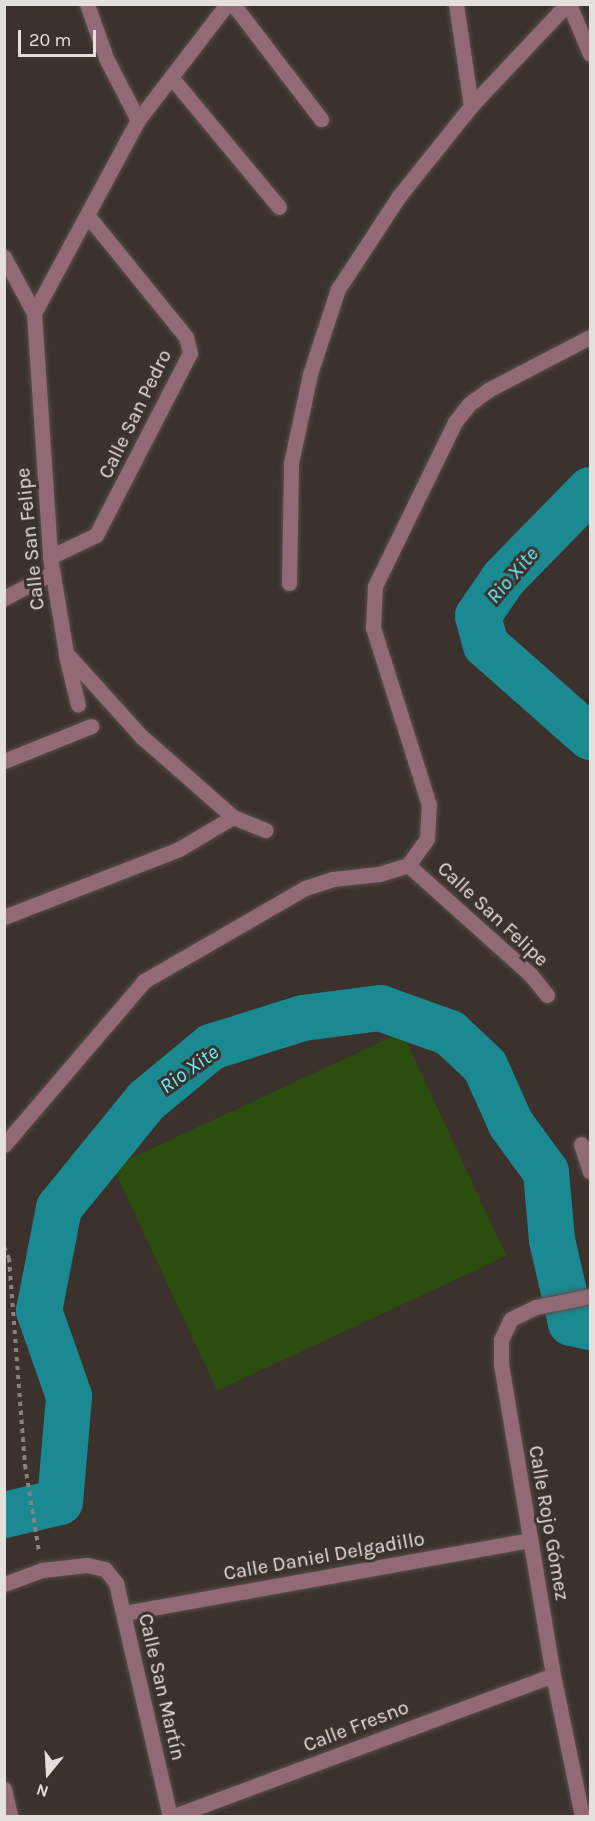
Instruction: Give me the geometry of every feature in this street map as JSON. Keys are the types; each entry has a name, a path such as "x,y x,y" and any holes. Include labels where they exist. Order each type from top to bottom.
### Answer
{"street":[{"path":"87,4 106,58 138,120"},
{"path":"34,313 138,120 227,4"},
{"path":"233,4 321,119"},
{"path":"456,4 471,106"},
{"path":"289,582 291,463 310,374 338,288 399,196 471,106 568,4 591,54"},
{"path":"171,77 279,207"},
{"name":"Calle San Pedro","path":"50,556 96,535 190,353 186,337 88,216"},
{"name":"Calle San Felipe","path":"4,257 34,313 50,556 66,653 78,705"},
{"path":"4,1145 144,981 305,888 333,879 379,874 408,865 428,839 429,805 373,627 375,586 454,422 469,404 488,390 565,354 591,337"},
{"path":"4,598 52,573"},
{"path":"66,653 142,737 233,817 265,830"},
{"path":"4,761 91,726"},
{"path":"4,917 179,849 233,817"},
{"name":"Calle San Felipe","path":"408,865 530,974 547,995"},
{"path":"581,1144 591,1172"},
{"name":"Calle Rojo Gómez","path":"582,1816 554,1675 501,1364 501,1340 511,1319 536,1307 591,1296"},
{"name":"Calle Daniel Delgadillo","path":"124,1613 531,1540"},
{"name":"Calle San Martín","path":"4,1584 42,1570 87,1565 105,1569 116,1583 172,1816"},
{"name":"Calle Fresno","path":"172,1816 554,1675"},
{"path":"4,1789 10,1816"}],"path":[{"path":"4,1247 9,1258 30,1501 38,1548"}],"green space":[{"path":"402,1032 506,1256 217,1391 113,1167"}],"waterway":[{"name":"Rio Xite","path":"590,490 504,578 478,616 486,645 590,737"},
{"name":"Rio Xite","path":"4,1515 60,1502 69,1396 39,1311 59,1208 146,1101 211,1047 303,1018 380,1008 450,1033 485,1066 511,1124 546,1172 552,1240 571,1323 590,1327"}]}
